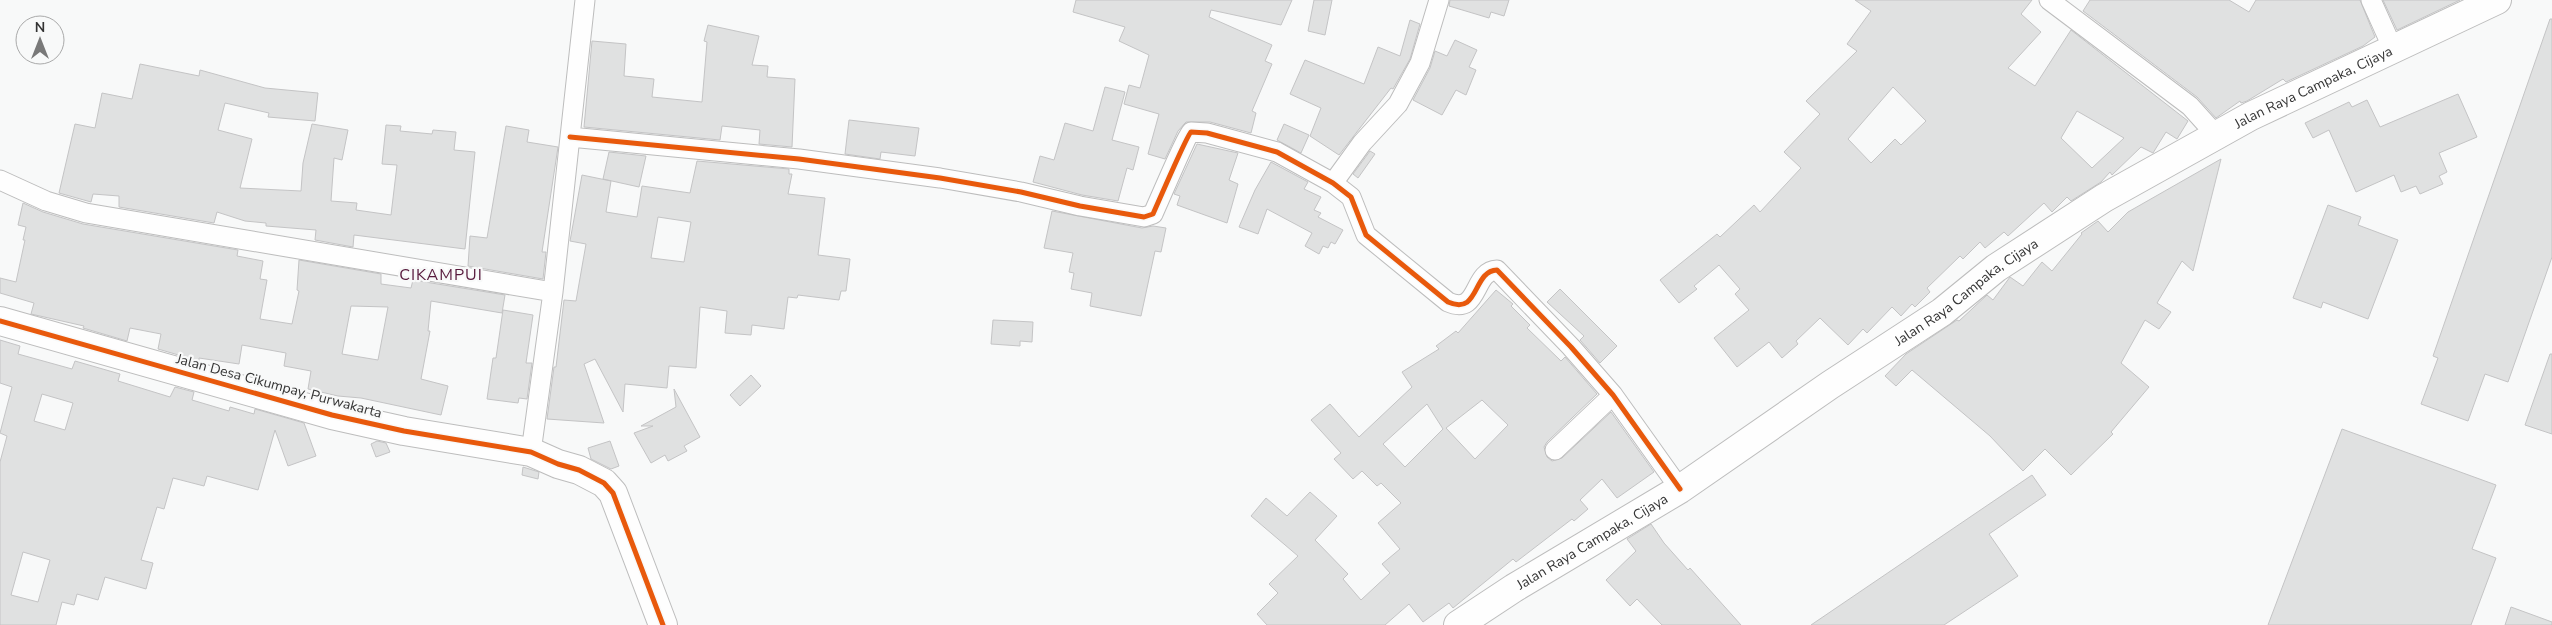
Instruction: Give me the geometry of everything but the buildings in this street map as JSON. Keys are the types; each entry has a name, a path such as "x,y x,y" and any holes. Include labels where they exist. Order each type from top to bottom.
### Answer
{"main road":[{"name":"Jalan Raya Campaka, Cijaya","path":"1458,625 1514,588 1680,488 1830,385 1942,312 1996,268 2120,188 2251,116 2497,0"},
{"name":"Jalan Desa Cikumpay, Purwakarta","path":"0,321 332,415 404,431 531,452 558,464 578,470 604,483 614,493 663,625"}],"street":[{"path":"531,452 553,292 585,0"},
{"path":"1334,182 1362,143 1398,104 1420,62 1438,0"},
{"path":"2049,0 2190,106 2217,136"},
{"path":"2371,0 2393,49"},
{"path":"570,137 789,158 940,178 1020,192 1144,218 1153,214 1178,161 1183,144 1191,132 1207,133 1277,152 1334,182 1351,197 1366,235 1448,302 1461,306 1466,304 1485,276 1491,270 1497,270 1571,346 1613,395 1680,488"},
{"path":"0,180 46,201 86,213 553,292"},
{"path":"1555,450 1613,395"}],"cycle path":[{"path":"570,137 799,159 940,178 1144,217 1153,214 1191,132 1207,133 1277,152 1333,183 1351,197 1366,235 1448,302 1458,305 1466,303 1483,277 1489,272 1497,270 1571,347 1613,395 1680,489"},
{"path":"0,321 332,415 404,431 531,452 558,464 579,470 604,483 613,493 663,625"}],"district":[{"name":"CIKAMPUI","path":"441,275"}]}
